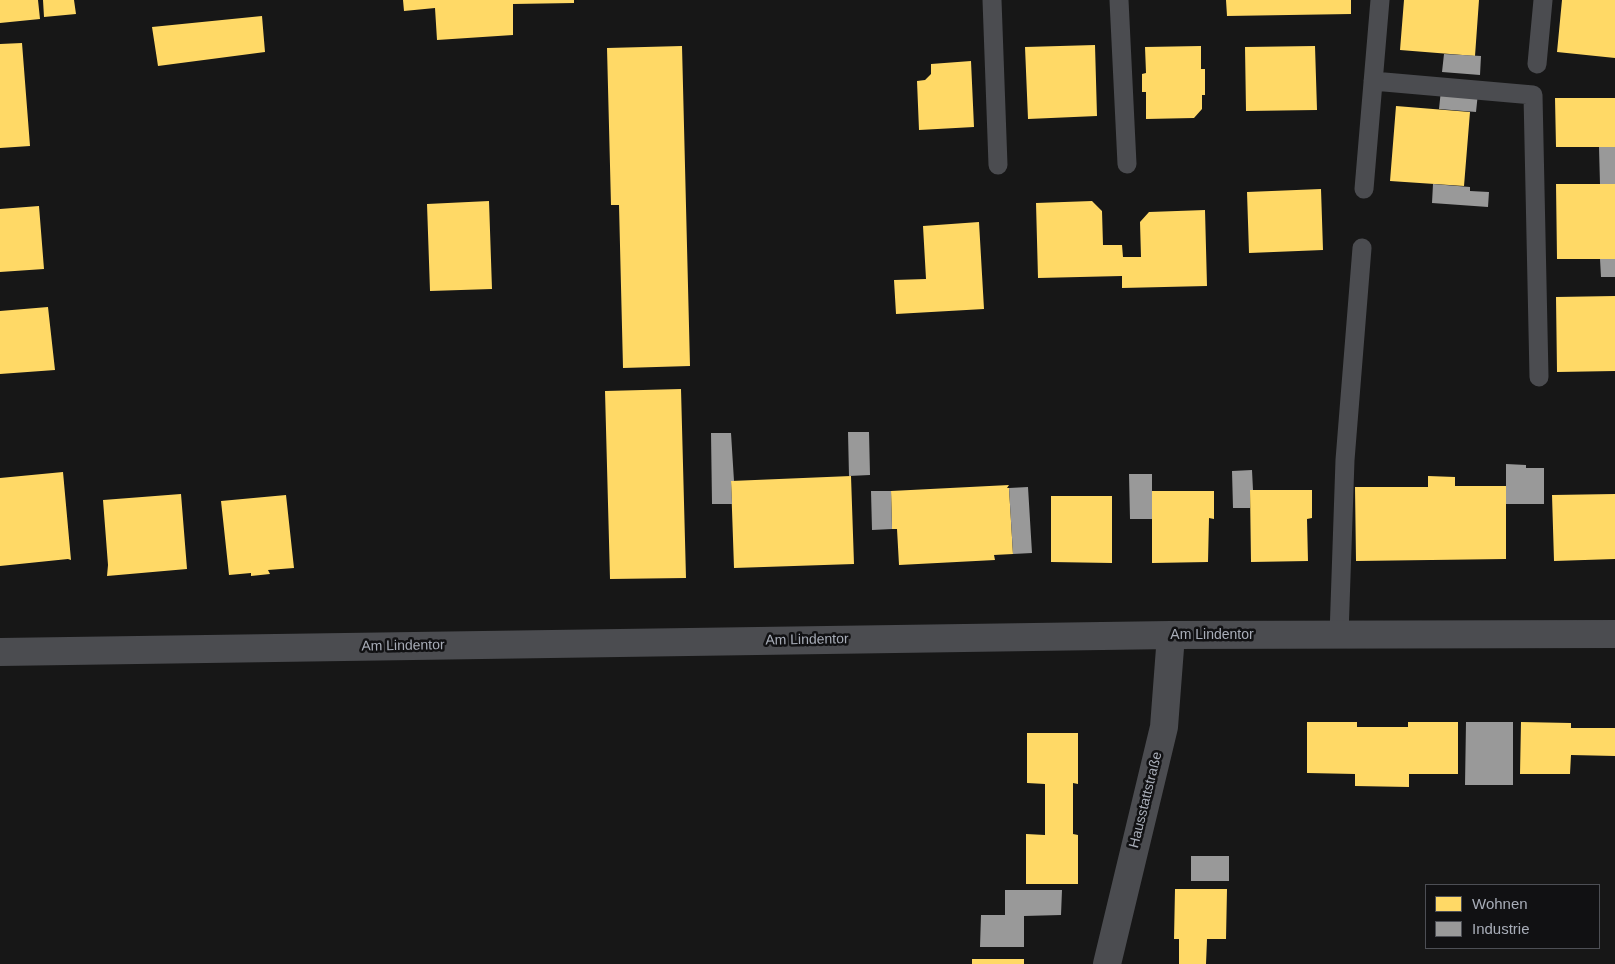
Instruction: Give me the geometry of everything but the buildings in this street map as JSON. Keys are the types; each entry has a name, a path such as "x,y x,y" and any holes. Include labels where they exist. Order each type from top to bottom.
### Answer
{"street":[{"name":"Am Lindentor","path":"0,652 1171,634 1615,634"},
{"name":"Hausstattstraße","path":"1107,964 1164,727 1171,634"}],"lane":[{"path":"992,0 998,165"},
{"path":"1118,0 1127,164"},
{"path":"1364,189 1380,0"},
{"path":"1537,64 1543,0"},
{"path":"1373,81 1533,95 1539,377"},
{"path":"1339,634 1345,460 1362,248"}]}
